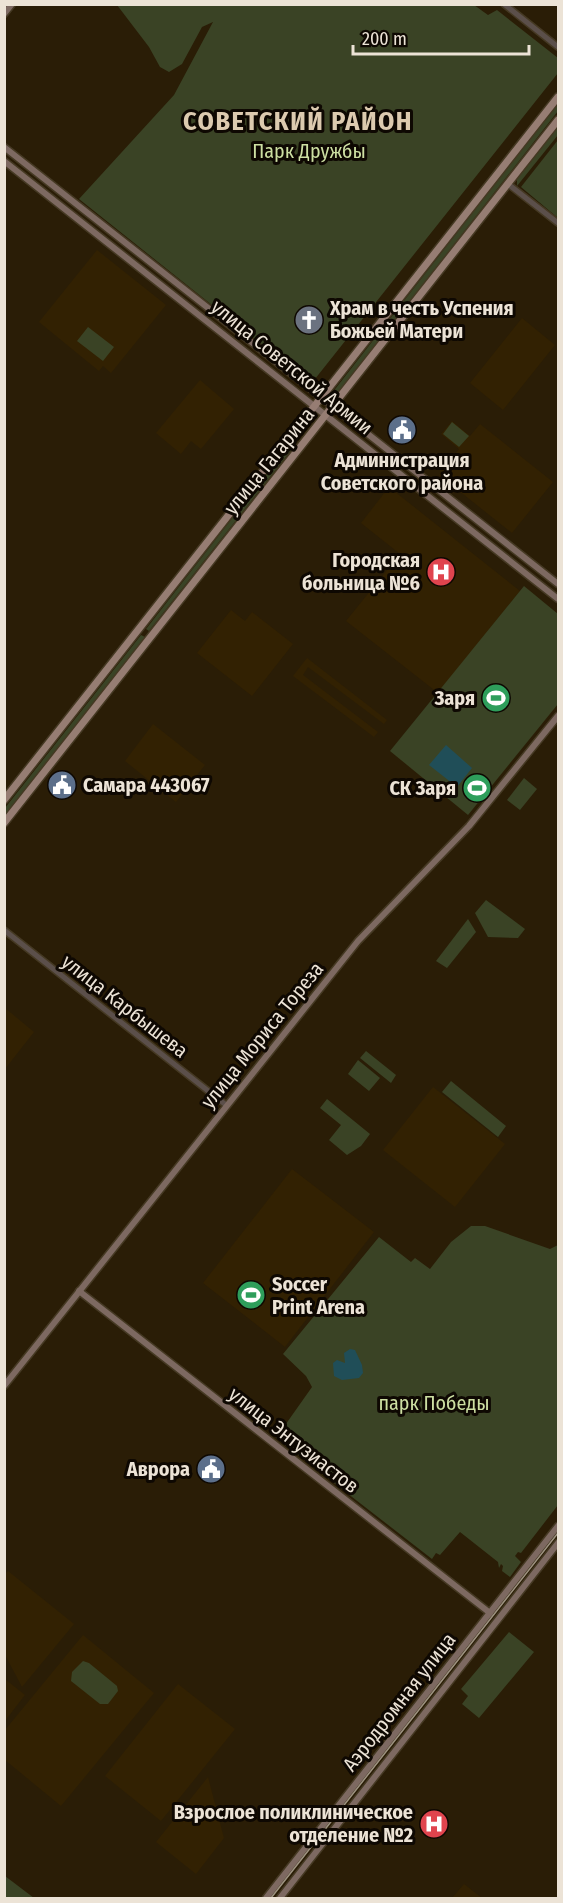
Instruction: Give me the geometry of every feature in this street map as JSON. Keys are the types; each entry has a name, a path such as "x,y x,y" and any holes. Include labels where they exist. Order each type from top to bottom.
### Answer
{"main road":[{"path":"4,14 12,4"},
{"name":"улица Гагарина","path":"4,800 558,97"},
{"name":"улица Гагарина","path":"4,823 558,120"},
{"name":"улица Советской Армии","path":"4,147 556,582"},
{"name":"улица Советской Армии","path":"4,161 558,599"},
{"path":"68,212 76,202"},
{"path":"289,437 301,447"},
{"path":"465,526 473,516"},
{"path":"545,589 556,582"},
{"name":"улица Мориса Тореза","path":"4,1386 226,1104 358,941 469,826 558,716"},
{"name":"улица Энтузиастов","path":"79,1291 490,1613"},
{"name":"Аэродромная улица","path":"266,1899 558,1526"},
{"name":"Аэродромная улица","path":"280,1899 558,1543"}],"street":[{"path":"504,4 558,47"},
{"path":"508,184 558,224"},
{"name":"улица Карбышева","path":"4,930 226,1104"}],"shaded area":[{"path":"97,250 166,305 111,373 103,366 99,371 39,322"},
{"path":"522,318 555,345 503,410 470,383"},
{"path":"200,380 234,409 201,449 191,441 181,454 156,433"},
{"path":"452,421 470,436 480,424 553,482 512,533 439,475 459,449 441,434"},
{"name":"Городская больница №6","path":"389,487 520,591 438,693 346,621 400,554 361,523"},
{"path":"231,610 245,621 252,612 293,644 252,696 197,653"},
{"path":"307,658 387,720 384,724 308,667 303,675 378,732 374,737 293,676"},
{"path":"153,724 205,765 176,802 125,761"},
{"path":"5,1008 34,1032 5,1069"},
{"path":"433,1087 505,1144 455,1207 383,1150"},
{"path":"292,1169 374,1232 285,1347 203,1283"},
{"path":"8,1571 74,1624 22,1687 5,1655 4,1575"},
{"path":"83,1635 154,1693 61,1806 5,1760 5,1730"},
{"path":"5,1679 25,1695 5,1721"},
{"path":"178,1684 235,1729 161,1821 105,1776"},
{"path":"208,1777 224,1838 196,1874 156,1842"},
{"path":"464,1884 482,1898 452,1898"}],"green space":[{"name":"Парк Дружбы","path":"117,5 474,5 488,15 497,10 558,58 558,73 311,384 79,199 174,95 213,22 202,27 182,64 169,72 160,67 149,47"},
{"path":"558,103 558,111 336,396 332,393"},
{"path":"558,127 558,135 517,186 517,179"},
{"path":"558,140 558,218 521,187"},
{"path":"88,327 114,347 103,361 77,341"},
{"path":"452,422 469,436 459,447 443,434"},
{"path":"289,445 293,448 149,631 146,629"},
{"name":"Заря","path":"524,586 558,614 558,704 468,815 390,751"},
{"path":"141,635 145,637 5,816 5,808"},
{"path":"524,778 537,789 520,810 507,800"},
{"path":"486,900 525,929 518,938 488,937 475,913"},
{"path":"468,919 476,932 447,968 436,961"},
{"path":"366,1051 396,1075 391,1083 360,1058"},
{"path":"358,1060 380,1078 369,1091 348,1074"},
{"path":"451,1081 506,1126 498,1137 442,1092"},
{"path":"327,1099 370,1134 361,1146 347,1155 329,1140 341,1125 320,1108"},
{"name":"парк Победы","path":"471,1226 485,1226 550,1249 558,1245 558,1505 521,1553 518,1552 515,1556 521,1562 510,1577 502,1571 501,1564 499,1568 498,1562 460,1532 440,1555 436,1553 432,1559 276,1438 312,1387 306,1376 283,1354 379,1237 411,1262 415,1258 430,1269 451,1242"},
{"path":"509,1632 534,1652 479,1718 462,1704 468,1696 461,1689"},
{"path":"83,1661 89,1663 117,1686 118,1691 108,1704 100,1704 71,1681 72,1672"},
{"path":"5,1876 34,1898 5,1898"}],"water":[{"path":"446,745 472,768 457,787 429,765"},
{"path":"350,1349 355,1350 363,1373 359,1378 342,1380 334,1376 333,1363 337,1360 345,1363 344,1353"}],"tram line":[{"path":"271,1898 558,1533"}],"place":[{"name":"Храм в честь Успения Божьей Матери","path":"309,320"},
{"name":"Администрация Советского района","path":"402,430"},
{"name":"Городская больница №6","path":"441,572"},
{"name":"Заря","path":"496,698"},
{"name":"Самара 443067","path":"62,785"},
{"name":"СК Заря","path":"477,788"},
{"name":"Soccer Print Arena","path":"251,1295"},
{"name":"Аврора","path":"211,1469"},
{"name":"Взрослое поликлиническое отделение №2","path":"434,1824"}],"district":[{"name":"СОВЕТСКИЙ РАЙОН","path":"298,121"}]}
